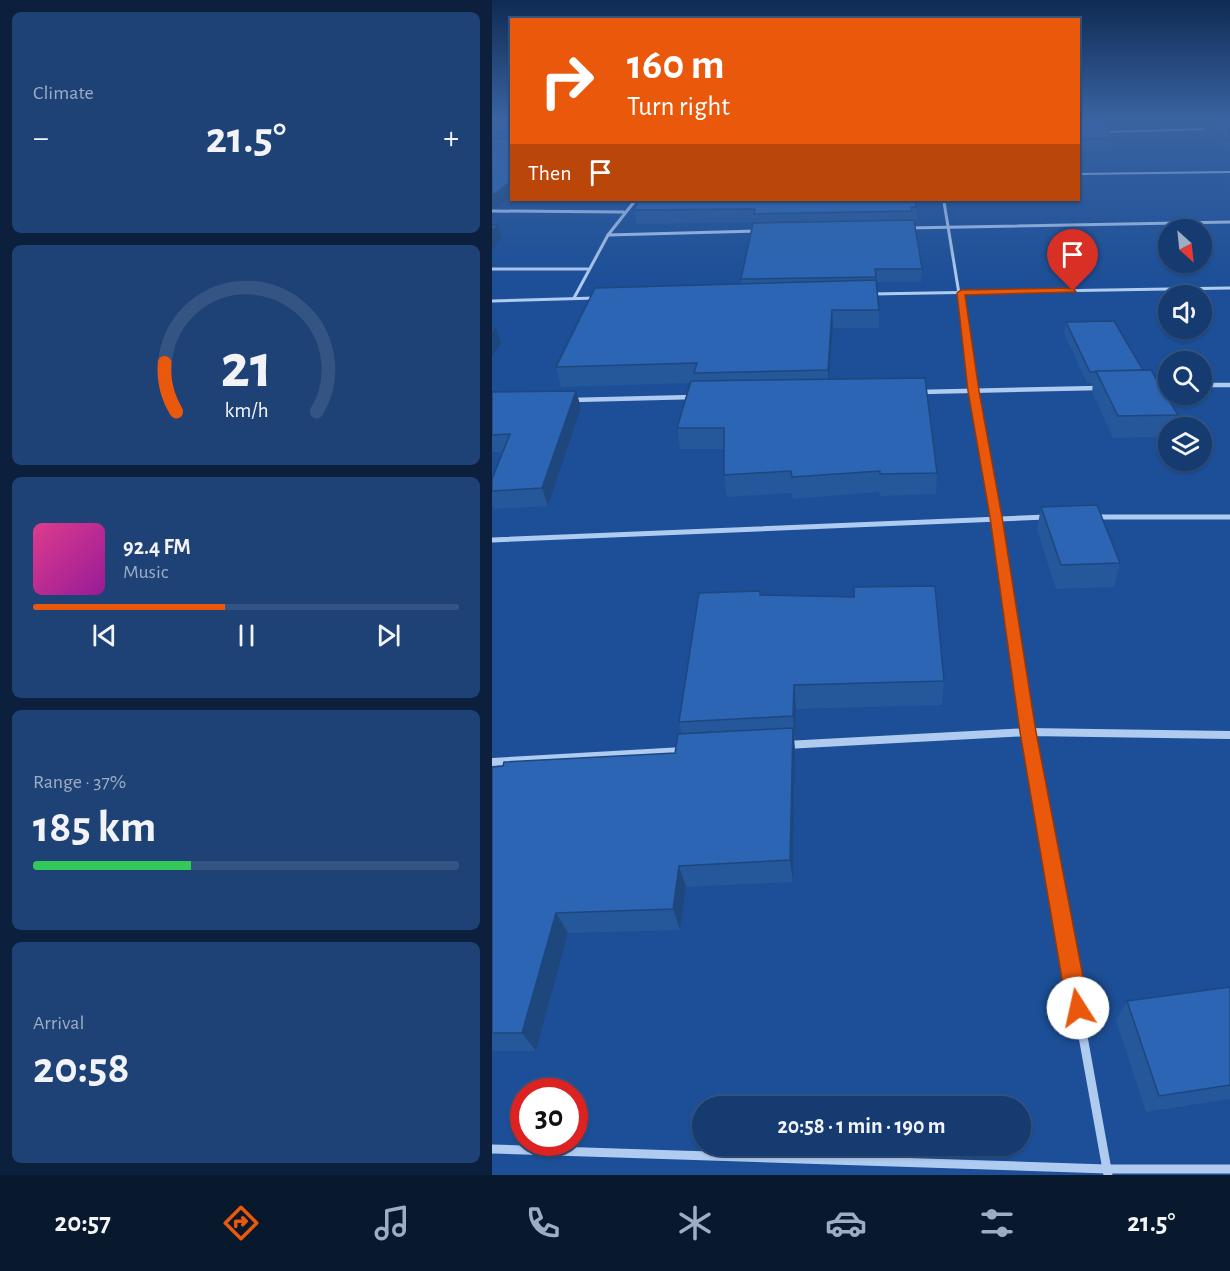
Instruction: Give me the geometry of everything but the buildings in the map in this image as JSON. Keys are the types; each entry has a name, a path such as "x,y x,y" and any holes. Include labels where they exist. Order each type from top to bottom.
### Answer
{"street":[{"path":"1080,174 1167,173"},
{"path":"574,298 608,235 634,201"},
{"path":"944,201 961,293 974,391 996,517 1028,732 1108,1172"},
{"path":"492,211 624,212"},
{"path":"901,228 1230,222"},
{"path":"608,235 761,231"},
{"path":"492,269 588,269"},
{"path":"867,294 1230,288"},
{"path":"492,300 597,298"},
{"path":"1212,386 1230,385"},
{"path":"1146,387 1158,386"},
{"path":"915,392 1111,388"},
{"path":"562,400 703,397"},
{"path":"492,540 965,522 996,517 1055,517"},
{"path":"1090,517 1230,517"},
{"path":"778,746 1028,732 1230,735"},
{"path":"492,762 694,750"},
{"path":"492,1149 1108,1172 1230,1169"}],"route":[{"path":"1073,291 961,293 974,391 996,517 1028,732 1078,1008"}]}
